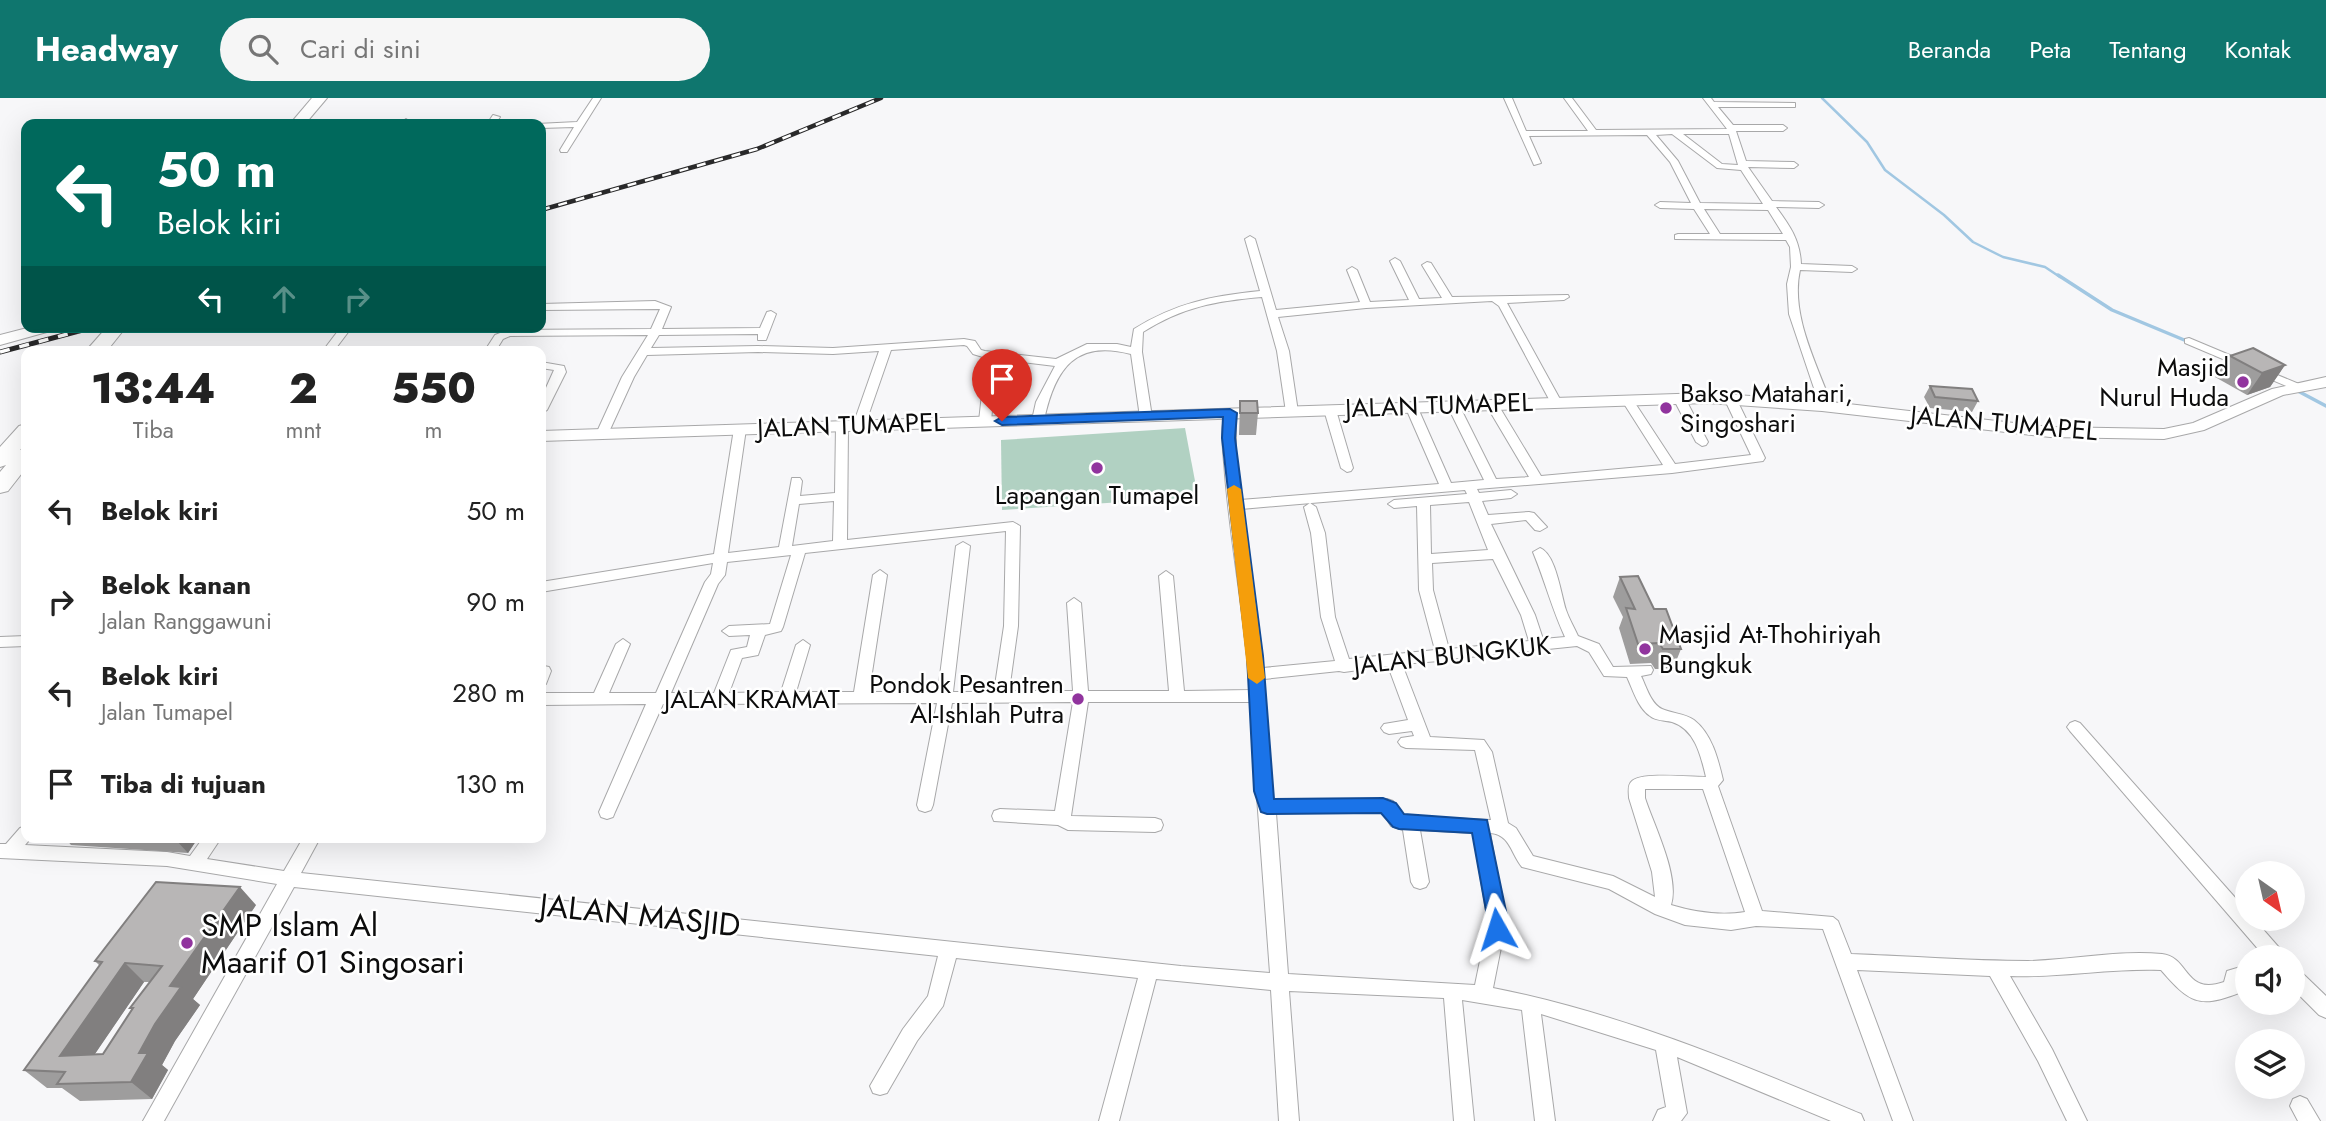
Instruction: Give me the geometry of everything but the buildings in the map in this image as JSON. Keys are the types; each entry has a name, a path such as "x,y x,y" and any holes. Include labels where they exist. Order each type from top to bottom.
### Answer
{"highway":[{"path":"301,119 320,98"},
{"path":"312,119 331,98"},
{"path":"0,486 18,461"}],"street":[{"path":"564,150 597,98"},
{"path":"1508,98 1537,163"},
{"path":"1568,98 1593,132"},
{"path":"1710,101 1791,105"},
{"path":"1710,101 1732,129 1743,166 1795,247 1796,267 1792,284 1796,320 1826,406"},
{"path":"546,125 580,124"},
{"path":"1523,134 1783,128"},
{"path":"1648,131 1674,161 1697,206 1717,237"},
{"path":"1673,131 1720,166 1794,165"},
{"path":"1660,205 1819,205"},
{"path":"1678,237 1791,237"},
{"path":"1250,239 1283,351 1292,412"},
{"path":"1395,261 1415,302"},
{"path":"1427,265 1449,300"},
{"path":"1796,267 1852,269"},
{"path":"1352,270 1366,305"},
{"path":"1146,416 1136,352 1138,331 1182,306 1200,300 1266,293"},
{"path":"1271,314 1449,300 1564,297"},
{"path":"1498,300 1555,401"},
{"path":"546,307 662,304 666,307 655,332 628,377 602,434"},
{"path":"758,349 771,314"},
{"path":"546,333 764,331"},
{"path":"0,340 26,333"},
{"path":"493,346 499,337 508,333"},
{"path":"2189,341 2293,387"},
{"path":"643,352 758,349 833,351 964,342 971,344 977,352 1045,362 1063,361 1087,346 1117,347 1136,352"},
{"path":"841,544 841,496 850,426 886,348"},
{"path":"985,421 992,355"},
{"path":"1038,420 1042,402 1063,361"},
{"path":"546,365 555,365 561,372 546,400"},
{"name":"JALAN TUMAPEL","path":"546,436 1679,398 1730,398 1826,406 2049,430 2179,432 2208,424 2293,387 2326,382"},
{"path":"1679,398 1702,442"},
{"path":"1394,504 1423,502 1492,484 1672,469 1759,458 1730,398"},
{"path":"1627,399 1672,469"},
{"path":"1491,403 1537,480"},
{"path":"1453,405 1492,484"},
{"path":"1411,407 1447,488"},
{"path":"1330,410 1347,468"},
{"path":"1230,413 1228,438 1257,674 1263,791 1267,807 1289,1121"},
{"path":"607,812 718,567 740,429"},
{"path":"729,631 776,627 793,571 793,501 796,481"},
{"path":"1236,510 1447,488 1511,494"},
{"path":"1472,491 1497,554 1528,615 1538,645"},
{"path":"793,501 841,496"},
{"path":"1423,502 1426,590 1444,657"},
{"path":"1310,507 1318,533 1328,617 1344,667"},
{"path":"1483,520 1529,516 1539,527"},
{"path":"546,586 718,567 794,550 841,544 1013,530 1010,626 1001,698"},
{"path":"925,804 945,698 963,546"},
{"path":"1541,552 1556,592 1558,608 1574,642"},
{"path":"1424,559 1497,554"},
{"path":"860,699 880,575"},
{"path":"1166,576 1177,697"},
{"path":"1062,818 1081,698 1074,603"},
{"path":"719,699 736,654 753,651 759,630"},
{"path":"0,633 21,631"},
{"path":"0,642 21,641"},
{"name":"JALAN BUNGKUK","path":"1257,674 1444,657 1538,645 1588,643 1609,672 1639,671 1655,713 1681,719 1697,732 1704,744 1715,780 1709,783"},
{"path":"599,699 622,644"},
{"path":"786,699 803,645"},
{"path":"1394,662 1424,742"},
{"name":"JALAN KRAMAT","path":"546,699 1257,696"},
{"path":"1389,728 1418,725"},
{"path":"2075,727 2266,945"},
{"path":"1406,742 1479,744 1501,827"},
{"path":"1661,909 1666,896 1662,873 1647,834 1637,798 1637,786 1643,783 1709,783 1756,918"},
{"path":"1267,807 1387,806 1396,821 1501,827 1512,834 1522,857 1528,862 1613,883 1661,909 1685,917 1731,922 1756,918 1827,922 1832,926 1846,962 1903,1121"},
{"path":"1000,816 1062,818 1068,823 1155,825"},
{"path":"1410,823 1420,882"},
{"path":"1480,826 1497,922 1484,994"},
{"path":"5,851 21,837"},
{"path":"194,864 209,843"},
{"path":"153,1121 309,843"},
{"name":"JALAN MASJID","path":"5,851 167,859 288,879 1280,983 1452,990 1484,994 1530,1003 1665,1045 1854,1121"},
{"path":"880,1086 910,1035 936,1000 949,950"},
{"path":"1846,962 1996,969 2079,967 2131,961 2165,962 2184,987 2195,993 2233,987 2235,976"},
{"path":"1996,969 2045,1055 2077,1121"},
{"path":"1109,1121 1149,970"},
{"path":"2305,988 2326,1009"},
{"path":"1452,990 1464,1121"},
{"path":"1530,1003 1545,1121"},
{"path":"1663,1121 1665,1117 1677,1113 1665,1045"}],"green space":[{"name":"Lapangan Tumapel","path":"1185,428 1198,497 1002,510 1001,440"}],"waterway":[{"path":"1822,98 1867,142 1885,170 1944,215 1973,242 2003,257 2045,267 2060,277"},
{"path":"2058,275 2112,310 2189,342"},
{"path":"2296,390 2326,406"}],"railway":[{"path":"546,209 757,149 881,98"},
{"path":"23,346 71,333"},
{"path":"0,352 21,346"}],"slow traffic":[{"path":"1234,489 1257,678"}],"place":[{"name":"Masjid Nurul Huda","path":"2243,382"},
{"name":"Bakso Matahari, Singoshari","path":"1666,408"},
{"name":"Lapangan Tumapel","path":"1097,468"},
{"name":"Masjid At-Thohiriyah Bungkuk","path":"1645,649"},
{"name":"Pondok Pesantren Al-Ishlah Putra","path":"1078,699"},
{"name":"SMP Islam Al Maarif 01 Singosari","path":"187,943"}],"route":[{"path":"1002,421 1230,413 1228,438 1257,674 1263,791 1267,807 1387,806 1399,822 1480,826 1497,916 1497,929"}]}
